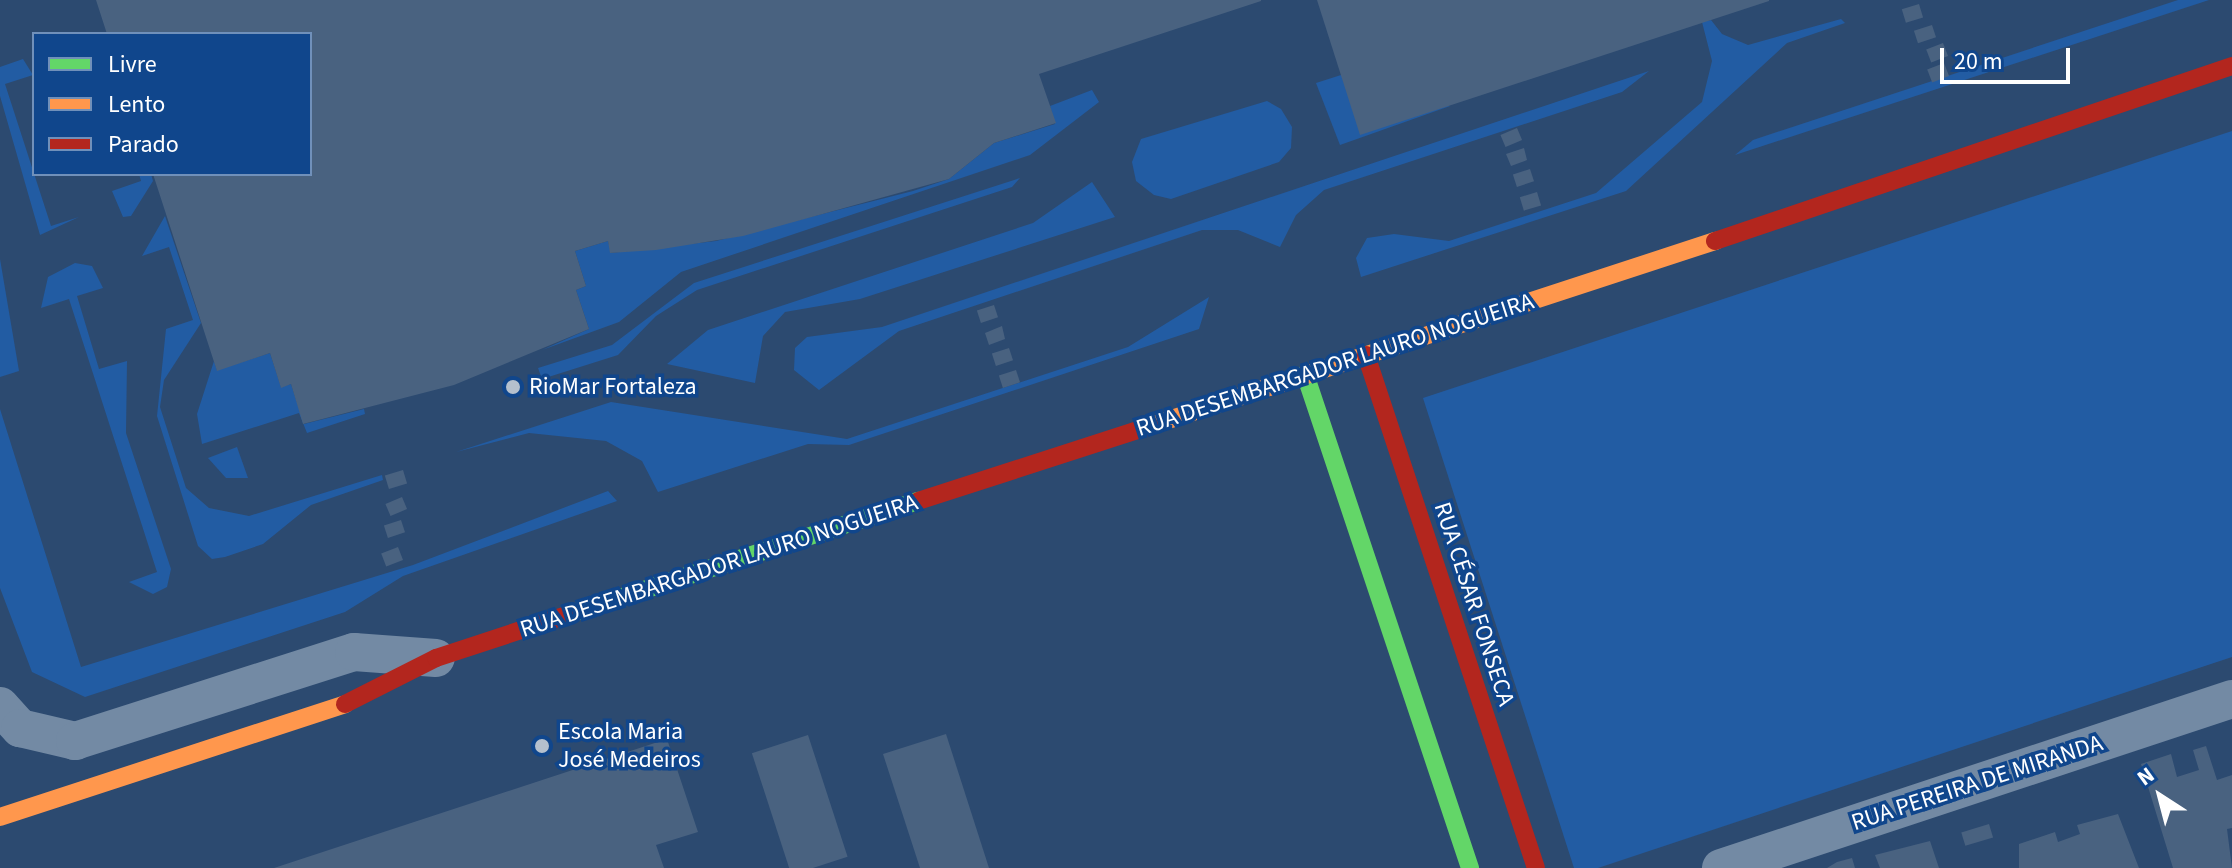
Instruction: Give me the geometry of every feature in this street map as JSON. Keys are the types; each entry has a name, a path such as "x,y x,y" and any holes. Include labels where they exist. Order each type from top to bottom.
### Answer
{"street":[{"name":"RUA DESEMBARGADOR LAURO NOGUEIRA","path":"0,817 371,696 436,658 1366,355 2232,66"},
{"name":"RUA CÉSAR FONSECA","path":"1366,355 1536,868"},
{"path":"1305,374 1470,868"},
{"name":"RUA DESEMBARGADOR LAURO NOGUEIRA","path":"4,712 40,736 75,741 354,652 436,658"},
{"name":"RUA PEREIRA DE MIRANDA","path":"1721,868 2232,699"}],"shaded area":[{"path":"2178,0 2209,0 1735,155 1753,140"},
{"path":"1841,19 1845,23 1787,43 1626,191 1361,277 1356,258 1367,238 1394,234 1449,241 1596,193 1702,102 1712,61 1702,22 1711,20 1722,34 1748,45"},
{"path":"23,59 32,73 5,84 32,167 32,176 35,176 51,226 79,217 40,235 0,96 0,67"},
{"path":"1649,71 1622,92 1324,190 1296,215 1280,247 1238,230 1202,230 899,331 819,390 794,370 795,348 807,337 882,327"},
{"path":"1341,75 1450,106 1340,145 1316,83"},
{"path":"1092,90 1099,102 1030,155 681,272 619,322 542,350 589,329 576,290 586,286 575,251 608,241 611,253 716,241 913,191 949,179 994,143 1055,124 1050,106"},
{"path":"1267,101 1281,109 1292,127 1291,148 1279,162 1171,199 1154,195 1136,181 1132,162 1141,139"},
{"path":"2232,131 2232,657 1598,868 1574,868 1423,398"},
{"path":"140,176 152,176 153,181 131,216 123,217 112,191 141,181"},
{"path":"1020,178 1012,187 697,290 656,316 618,355 542,379 538,368 612,345 694,283"},
{"path":"1092,182 1115,217 860,299 785,312 763,336 755,383 667,364 708,330 1033,223"},
{"path":"165,216 201,323 164,380 160,407 186,488 209,508 249,516 382,475 383,480 311,505 263,544 225,557 212,559 198,546 157,416 166,329 193,320 169,247 142,256"},
{"path":"0,259 19,371 0,377"},
{"path":"75,263 92,266 103,288 77,296 99,369 127,361 126,433 171,569 167,587 153,594 129,582 157,572 69,299 41,308 48,277"},
{"path":"1209,297 1199,329 849,445 808,444 658,492 642,461 606,441 529,433 456,452 611,402 847,439 1128,347"},
{"path":"270,353 281,387 291,384 304,424 364,409 365,414 307,433 299,413 202,444 197,414 214,361 217,370"},
{"path":"0,409 81,667 413,565 608,491 617,501 403,576 345,612 85,697 32,672 0,588"},
{"path":"237,447 248,478 226,478 208,458"}],"building":[{"path":"96,0 1261,0 1039,74 1056,123 994,143 949,179 743,236 656,250 610,253 608,241 575,251 586,286 576,290 589,329 454,385 303,424 291,384 281,388 270,353 217,371 154,176 312,176 312,32 106,32"},
{"path":"1317,0 1769,0 1769,1 1360,135"},
{"path":"1919,4 1923,17 1906,23 1902,9"},
{"path":"1932,25 1936,37 1918,43 1914,31"},
{"path":"1943,43 1948,56 1931,63 1926,49"},
{"path":"1944,63 1949,76 1932,83 1927,69"},
{"path":"1517,128 1522,140 1506,147 1500,135"},
{"path":"1524,148 1527,160 1511,166 1506,154"},
{"path":"1530,169 1534,181 1517,187 1513,175"},
{"path":"1537,192 1541,205 1524,211 1520,197"},
{"path":"994,305 998,317 981,323 977,311"},
{"path":"1002,326 1005,339 989,345 985,333"},
{"path":"1009,348 1013,360 996,366 992,354"},
{"path":"1016,370 1020,382 1003,388 999,376"},
{"path":"403,470 407,483 389,489 385,476"},
{"path":"402,497 407,509 391,516 385,504"},
{"path":"401,520 405,532 388,538 384,526"},
{"path":"398,547 403,560 386,567 381,553"},
{"path":"946,734 989,868 920,868 883,754"},
{"path":"808,735 848,857 813,868 789,868 752,753"},
{"path":"667,739 698,832 656,845 664,868 274,868"},
{"path":"2206,746 2217,780 2232,775 2232,828 2227,829 2232,868 2173,868 2141,764 2171,754 2177,777 2199,770 2193,750"},
{"path":"2118,814 2139,868 2019,868 2019,844 2055,832 2058,842 2080,834 2077,825"},
{"path":"1989,824 1993,837 1965,846 1961,832"},
{"path":"1930,841 1939,868 1880,868 1875,855"},
{"path":"1852,858 1855,868 1827,868 1837,862"}],"traffic: fast":[{"path":"1305,374 1470,868"},
{"path":"573,613 918,501"}],"traffic: slow":[{"path":"1150,426 1715,241"},
{"path":"0,817 345,704"}],"traffic: jam":[{"path":"1715,241 2232,66"},
{"path":"1366,355 1536,868"},
{"path":"918,501 1150,426"},
{"path":"345,704 436,658 573,613"}],"place":[{"name":"RioMar Fortaleza","path":"513,387"},
{"name":"Escola Maria José Medeiros","path":"542,746"}]}
